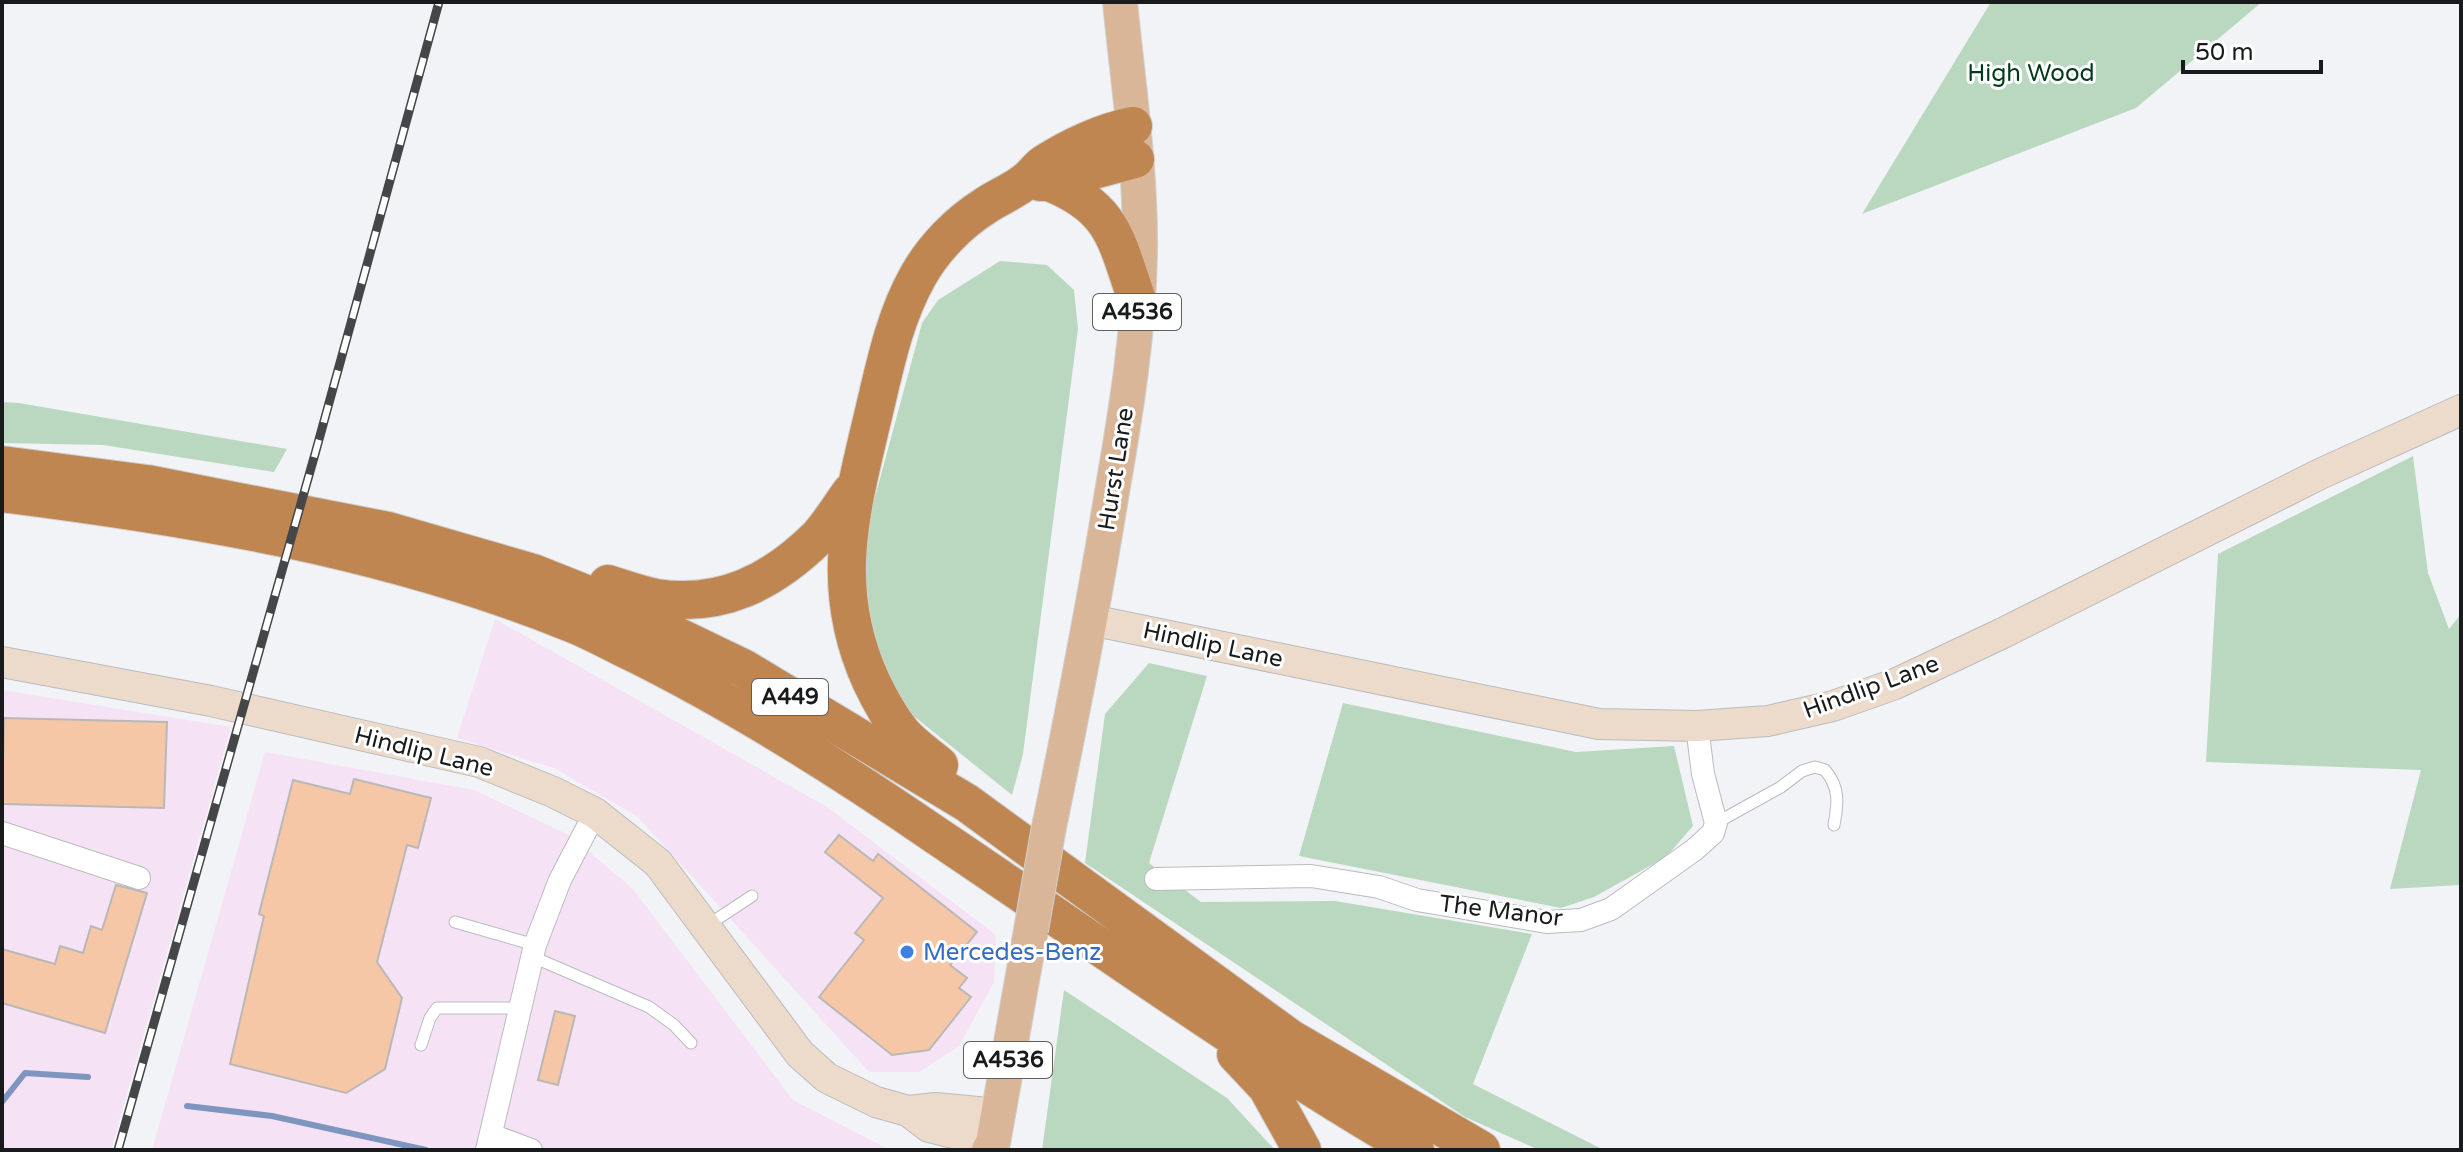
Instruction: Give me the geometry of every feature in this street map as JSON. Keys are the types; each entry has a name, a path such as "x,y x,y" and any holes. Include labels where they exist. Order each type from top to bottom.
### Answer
{"highway":[{"path":"967,803 938,765 904,736 884,709 860,657 849,614 845,578 847,540 857,483 890,345 918,275 954,230 982,207 1134,143"},
{"path":"1037,182 1081,197 1106,219 1138,303"},
{"name":"A449","path":"2,465 147,484 388,531 533,573 606,602 743,668 967,803 1291,1039 1481,1150"},
{"path":"533,573 606,584 654,598 690,601 720,597 773,576 820,535 857,483"},
{"name":"A449","path":"2,493 118,508 280,535 449,578 570,622 688,680 850,776 1322,1096 1415,1150"},
{"path":"1211,1022 1267,1087 1302,1150"}],"main road":[{"name":"Hurst Lane","path":"994,1139 1049,827 1091,620 1128,395 1138,303 1140,249 1134,143 1120,2"}],"street":[{"name":"Hindlip Lane","path":"1091,620 1599,724 1697,726 1768,721 1833,706 1895,684 2030,620 2320,474 2461,410"},
{"name":"Hindlip Lane","path":"2,662 211,701 479,762 553,792 595,813 658,863 813,1067 843,1088 876,1102 924,1129 994,1139"},
{"path":"1697,726 1703,774 1716,823"},
{"path":"531,1150 489,1143 534,951 560,880 595,813"},
{"name":"The Manor","path":"1156,879 1311,876 1379,887 1417,900 1547,922 1581,920 1611,909 1694,850 1713,833 1716,823"},
{"path":"2,833 139,878"}],"lane":[{"path":"1716,823 1781,787 1802,771 1815,767 1825,770 1836,787 1838,801 1834,825"},
{"path":"705,928 752,896"},
{"path":"455,922 534,951 649,1007 674,1025 691,1043"},
{"path":"421,1045 430,1018 437,1008 522,1008"}],"shaded area":[{"path":"495,619 827,807 996,935 994,982 959,1046 919,1072 869,1072 638,817 554,768 457,738"},
{"path":"2,690 231,727 111,1150 2,1150"},
{"path":"265,752 474,790 569,835 633,889 793,1100 890,1150 152,1150"}],"green space":[{"name":"High Wood","path":"1991,2 2262,2 2136,108 1862,214"},
{"path":"1000,261 1047,265 1074,290 1078,329 1023,754 1012,795 905,709 872,647 861,549 922,323 938,300"},
{"path":"2,402 287,449 274,472 103,445 2,443"},
{"path":"2413,456 2428,573 2449,629 2461,614 2461,885 2390,889 2421,770 2206,762 2218,554"},
{"path":"1149,663 1207,676 1149,863 1201,902 1335,901 1532,934 1473,1084 1604,1150 1539,1150 1465,1117 1085,863 1105,714"},
{"path":"1343,703 1576,752 1674,746 1693,826 1666,857 1594,897 1561,908 1299,856"},
{"path":"1064,990 1227,1098 1275,1150 1042,1150"}],"building":[{"path":"4,718 167,722 164,808 2,804"},
{"path":"354,779 431,798 418,848 407,845 377,962 402,998 385,1069 346,1093 230,1064 264,916 259,914 293,780 350,794"},
{"name":"Mercedes-Benz","path":"839,835 873,861 878,854 977,932 950,965 967,978 959,988 971,997 929,1050 892,1055 819,997 864,940 855,933 883,898 825,852"},
{"path":"116,885 147,893 105,1033 2,1003 2,949 55,964 60,946 83,953 91,926 102,930"},
{"path":"555,1011 575,1016 558,1085 538,1080"}],"waterway":[{"path":"2,1102 25,1073 88,1077"},
{"path":"187,1106 272,1116 426,1150"}],"railway":[{"path":"118,1150 439,2"}],"place":[{"name":"Mercedes-Benz","path":"907,952"}]}
